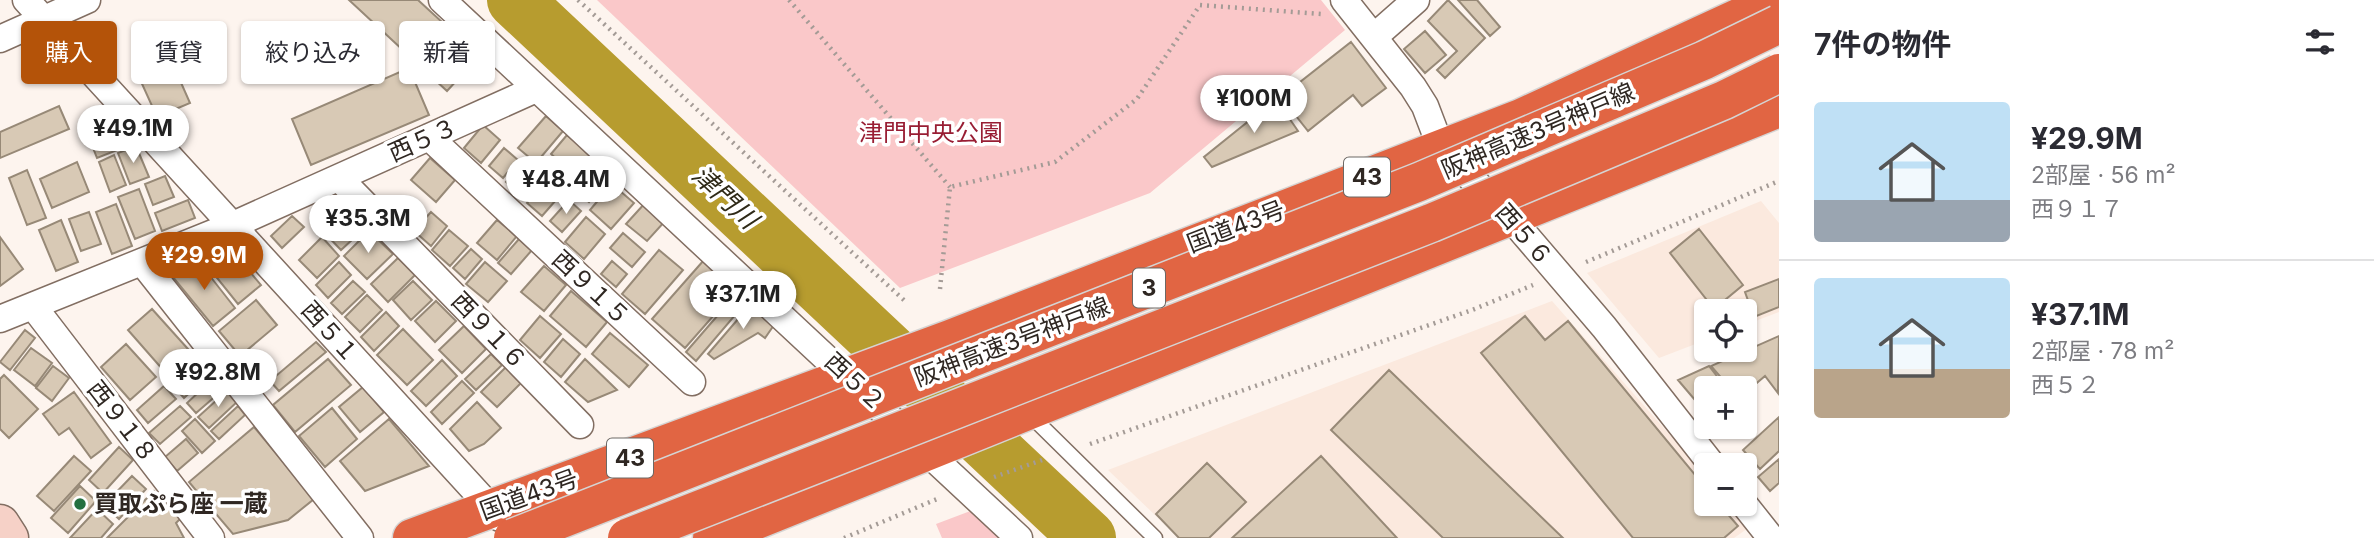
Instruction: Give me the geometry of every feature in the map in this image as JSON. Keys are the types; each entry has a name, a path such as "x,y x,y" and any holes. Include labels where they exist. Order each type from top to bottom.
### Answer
{"highway":[{"name":"国道43号","path":"412,538 502,524 855,374 1533,112 1777,0"},
{"name":"阪神高速3号神戸線","path":"502,524 1419,182 1705,60 1779,24"},
{"name":"阪神高速3号神戸線","path":"627,538 1431,223 1724,100 1779,73"},
{"path":"712,538 1779,108"}],"street":[{"name":"西５１","path":"26,0 502,524 523,538"},
{"path":"0,39 87,0"},
{"name":"西５２","path":"442,0 536,89 935,448 973,484 1019,538"},
{"path":"1359,18 1416,0"},
{"name":"西５６","path":"1359,18 1424,106 1441,148 1509,216 1703,453"},
{"name":"西５３","path":"0,319 233,225 536,89"},
{"name":"西９１５","path":"429,137 692,382"},
{"name":"西９１６","path":"339,178 580,425"},
{"path":"142,262 360,538"},
{"name":"西９１８","path":"33,306 211,538"},
{"path":"1754,516 1771,538"},
{"path":"0,524 9,538"}],"lane":[{"path":"942,342 984,370 1020,414 1059,454 1155,538"}],"path":[{"path":"578,0 906,302"},
{"path":"789,0 950,187 940,289"},
{"path":"950,187 1055,162 1138,99 1198,3 1359,18"},
{"path":"844,538 973,484 1472,310 1779,181"}],"shaded area":[{"path":"1761,201 1779,223 1779,312 1757,320 1757,299 1694,299 1694,345 1659,358 1587,273"},
{"path":"1552,301 1694,462 1694,516 1742,516 1751,526 1734,538 1179,538 1108,470"}],"green space":[{"name":"津門中央公園","path":"597,0 1321,0 1345,30 1150,193 900,288"},
{"path":"973,510 1001,538 942,538 936,524"}],"building":[{"path":"349,0 418,0 441,21 399,21 399,46 385,33 385,21 372,21"},
{"path":"1448,0 1485,38 1445,78 1437,70 1457,51 1428,21"},
{"path":"1458,0 1477,0 1500,27 1490,36"},
{"path":"1425,31 1446,55 1425,73 1404,49"},
{"path":"1351,42 1386,88 1362,106 1353,95 1308,131 1281,97"},
{"path":"399,72 399,84 416,84 429,115 311,165 292,119 372,84 385,84 385,78"},
{"path":"142,84 182,84 190,103 157,117"},
{"path":"439,84 453,84 447,91"},
{"path":"1276,99 1298,131 1212,167 1204,157"},
{"path":"59,106 69,129 0,158 0,132"},
{"path":"546,116 563,131 536,163 518,148"},
{"path":"483,125 500,140 481,163 464,148"},
{"path":"117,129 125,147 97,158 90,140"},
{"path":"567,135 594,158 578,178 551,154"},
{"path":"136,146 149,177 130,184 118,153"},
{"path":"504,148 518,160 503,178 489,166"},
{"path":"114,155 126,185 110,192 99,162"},
{"path":"430,158 455,180 436,202 411,180"},
{"path":"77,162 89,192 52,208 40,179"},
{"path":"524,162 541,177 523,197 506,182"},
{"path":"596,168 609,179 589,202 576,191"},
{"path":"27,170 46,218 27,225 9,178"},
{"path":"554,171 570,184 542,216 527,203"},
{"path":"165,176 174,197 153,205 145,184"},
{"path":"612,184 634,203 611,229 590,210"},
{"path":"139,189 155,231 135,239 118,197"},
{"path":"188,200 195,218 162,231 155,213"},
{"path":"569,200 581,211 562,232 550,221"},
{"path":"343,202 367,226 341,250 318,226"},
{"path":"646,202 666,220 647,241 626,224"},
{"path":"116,204 132,246 112,254 96,212"},
{"path":"89,212 101,244 81,251 69,219"},
{"path":"431,212 447,226 431,246 414,231"},
{"path":"292,216 304,227 282,248 271,236"},
{"path":"586,217 605,234 584,259 565,242"},
{"path":"61,220 78,262 56,271 39,230"},
{"path":"497,220 517,236 497,260 477,243"},
{"path":"1699,229 1743,285 1726,299 1706,299 1670,253"},
{"path":"449,230 468,246 450,266 432,250"},
{"path":"369,231 393,254 367,279 344,256"},
{"path":"623,233 645,252 632,267 610,248"},
{"path":"0,237 23,269 0,286"},
{"path":"322,237 339,256 317,278 299,260"},
{"path":"519,239 532,250 511,274 498,263"},
{"path":"223,240 261,285 238,304 201,258"},
{"path":"471,249 482,259 465,279 453,268"},
{"path":"659,250 683,270 645,314 622,294"},
{"path":"195,257 235,308 213,326 172,276"},
{"path":"398,258 415,275 388,302 371,284"},
{"path":"704,260 737,289 685,348 652,319"},
{"path":"612,261 627,274 616,287 601,274"},
{"path":"339,262 351,275 328,298 316,285"},
{"path":"485,262 507,281 488,302 466,284"},
{"path":"544,266 566,285 544,311 521,292"},
{"path":"1779,279 1779,307 1757,316 1757,299 1748,299 1745,292"},
{"path":"353,281 365,292 342,314 331,303"},
{"path":"413,281 432,300 411,320 393,300"},
{"path":"571,291 607,322 586,347 550,316"},
{"path":"738,292 748,300 696,361 686,352"},
{"path":"367,295 382,310 360,332 345,317"},
{"path":"256,300 277,325 240,356 219,331"},
{"path":"436,301 456,321 435,342 415,321"},
{"path":"751,304 774,325 765,338 758,333 714,359 708,354"},
{"path":"152,309 188,349 164,371 128,330"},
{"path":"386,312 399,326 374,351 361,337"},
{"path":"540,316 561,334 540,358 520,340"},
{"path":"1525,316 1545,340 1568,321 1694,473 1694,516 1729,516 1738,526 1724,538 1633,538 1481,353"},
{"path":"464,326 486,349 462,373 439,350"},
{"path":"403,329 433,360 407,385 377,355"},
{"path":"25,330 35,338 10,370 0,362"},
{"path":"610,333 648,365 629,387 592,354"},
{"path":"1779,336 1778,393 1765,376 1757,383 1757,376 1720,376 1711,366 1720,362 1757,362 1757,346"},
{"path":"563,339 580,354 561,377 544,362"},
{"path":"316,342 326,352 279,391 270,381"},
{"path":"126,344 156,377 130,400 101,367"},
{"path":"31,348 52,363 35,386 14,370"},
{"path":"491,354 502,365 476,390 465,379"},
{"path":"197,358 210,374 184,398 170,382"},
{"path":"328,359 351,385 295,432 273,405"},
{"path":"585,359 617,390 588,402 565,382"},
{"path":"442,360 457,376 426,406 411,391"},
{"path":"53,366 69,378 52,401 36,388"},
{"path":"1709,366 1717,376 1694,376 1694,399 1678,380"},
{"path":"506,367 521,383 497,407 481,392"},
{"path":"1389,370 1563,538 1443,538 1331,430"},
{"path":"4,375 38,409 9,438 0,429 0,379"},
{"path":"216,376 226,387 196,413 187,403"},
{"path":"462,381 474,393 442,424 431,412"},
{"path":"164,386 176,399 148,423 137,410"},
{"path":"363,387 384,412 360,432 339,407"},
{"path":"228,390 238,401 209,428 198,417"},
{"path":"74,392 111,443 91,458 69,428 59,435 43,414"},
{"path":"477,402 501,428 484,444 469,451 450,429"},
{"path":"180,406 191,417 160,444 149,433"},
{"path":"238,406 245,415 219,439 211,431"},
{"path":"332,408 357,439 325,467 299,436"},
{"path":"1779,417 1779,451 1760,469 1757,466 1757,453 1746,453 1743,450"},
{"path":"195,419 215,441 202,453 182,431"},
{"path":"389,419 429,466 365,491 340,461"},
{"path":"254,427 314,499 288,520 233,534 189,482"},
{"path":"186,439 198,453 177,471 165,457"},
{"path":"119,447 133,460 103,493 89,480"},
{"path":"74,456 91,471 54,511 37,496"},
{"path":"1321,456 1397,538 1232,538"},
{"path":"1779,459 1779,483 1770,491 1758,477"},
{"path":"1207,463 1246,502 1209,538 1179,538 1156,514"},
{"path":"132,476 146,489 119,519 104,505"},
{"path":"80,486 96,501 68,533 51,518"},
{"path":"154,491 181,518 176,523 184,538 107,538"},
{"path":"97,509 113,524 101,538 70,538"}],"waterway":[{"name":"津門川","path":"515,0 1088,538"}],"place":[{"name":"買取ぷら座 一蔵","path":"80,504"}]}
